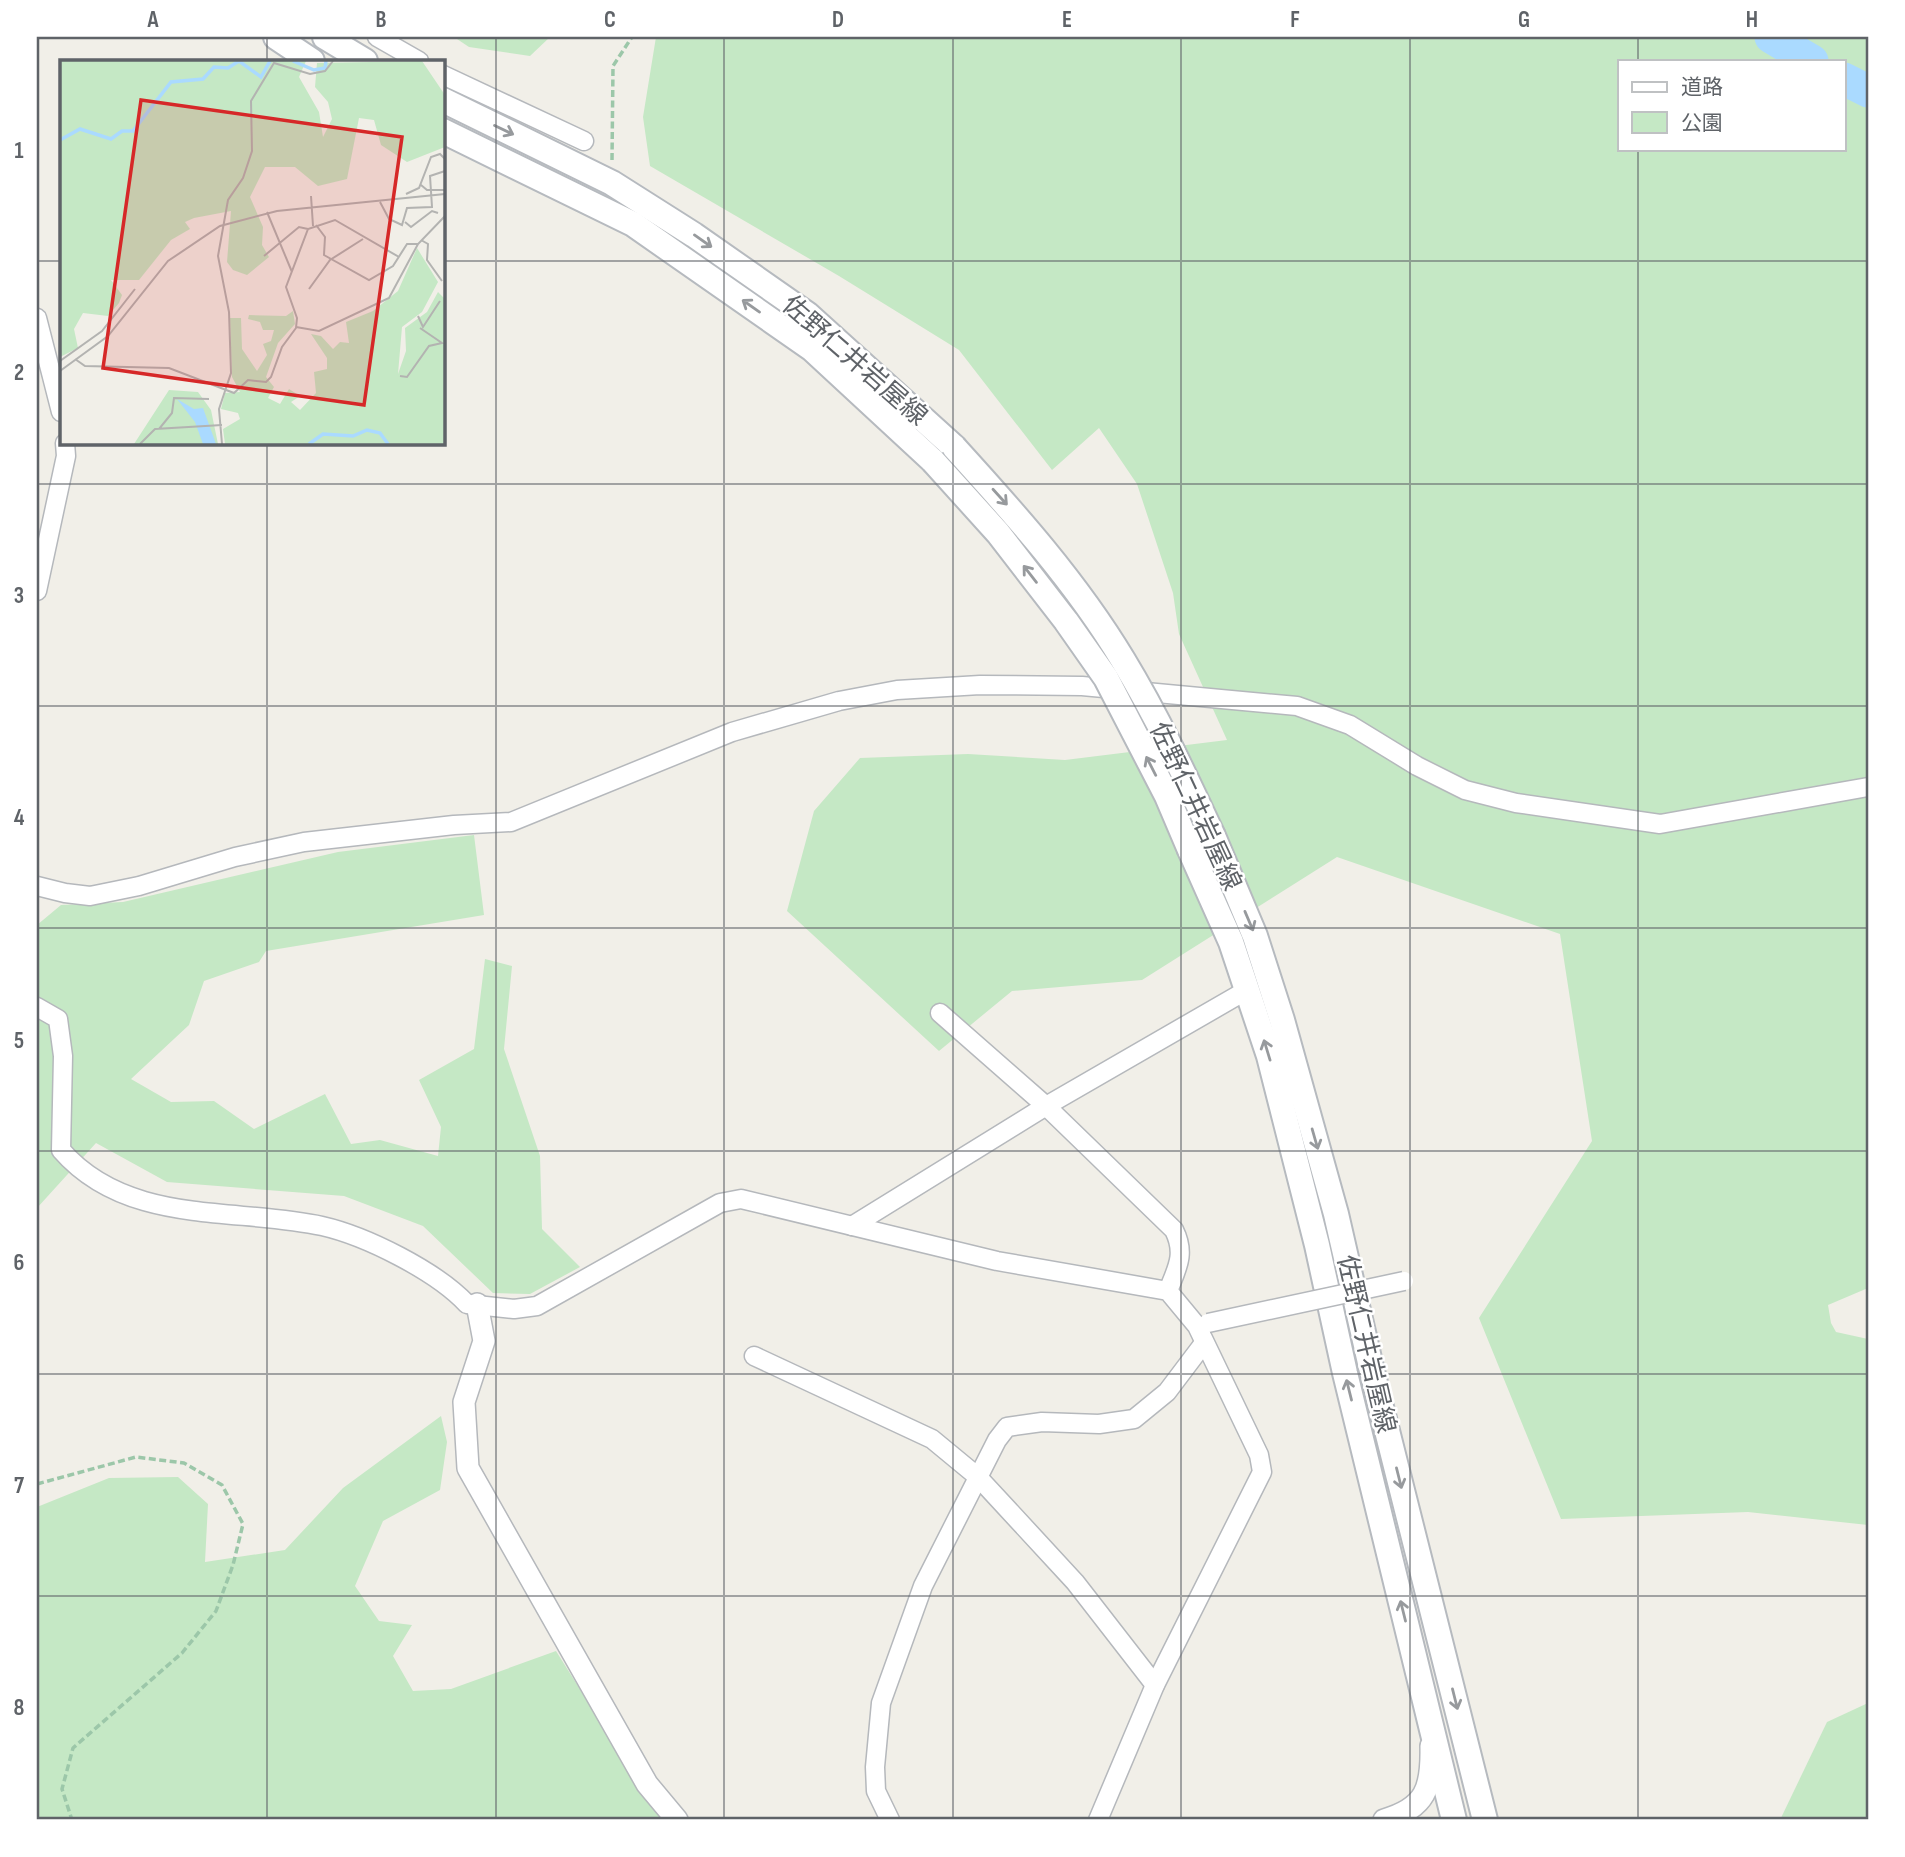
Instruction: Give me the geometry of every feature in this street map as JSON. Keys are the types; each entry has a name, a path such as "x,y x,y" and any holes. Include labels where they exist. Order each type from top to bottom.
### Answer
{"main road":[{"path":"276,37 310,60"},
{"path":"325,37 363,60"},
{"name":"佐野仁井岩屋線","path":"444,100 612,183 694,235 807,314 954,447 1007,505 1072,584 1122,658 1165,735 1213,836 1255,936 1282,1020 1336,1214 1371,1367 1485,1820"},
{"name":"佐野仁井岩屋線","path":"444,131 633,224 812,349 933,461 998,533 1106,678 1167,796 1231,942 1269,1056 1314,1231 1345,1373 1454,1820"}],"street":[{"path":"377,37 417,60"},
{"path":"444,75 584,141"},
{"path":"37,318 60,408"},
{"path":"37,591 66,456 65,444"},
{"path":"37,886 65,893 90,895 139,886 235,857 304,842 454,825 511,822 732,732 839,701 897,690 981,685 1082,686 1297,705 1350,725 1417,766 1465,790 1516,803 1660,824 1868,787"},
{"path":"852,1226 1046,1106 1247,990"},
{"path":"37,1007 58,1019 63,1056 61,1150 69,1160 98,1181 135,1200 174,1208 324,1227 391,1251 454,1290 467,1304 514,1309 537,1306 720,1203 741,1199 997,1261 1168,1291 1203,1324 1204,1343 1259,1455 1262,1472 1155,1685 1098,1820"},
{"path":"940,1013 1046,1106 1174,1230 1182,1245 1178,1266 1168,1291"},
{"path":"1203,1324 1404,1281"},
{"path":"477,1304 484,1341 464,1402 468,1468 647,1784 677,1820"},
{"path":"890,1820 876,1791 875,1768 881,1703 923,1586 997,1440 1007,1427 1042,1422 1099,1424 1134,1419 1167,1392 1204,1343"},
{"path":"754,1356 932,1439 978,1477 1075,1582 1155,1685"},
{"path":"1391,1818 1410,1811 1418,1804 1425,1793 1431,1769 1431,1747 1411,1646"},
{"path":"1391,1818 1410,1815 1430,1820"}],"path":[{"path":"612,183 613,66 632,37"},
{"path":"37,1484 136,1457 184,1463 222,1485 243,1524 233,1565 216,1611 182,1653 73,1748 62,1789 72,1820"}],"green space":[{"path":"454,37 550,37 530,56 469,47"},
{"path":"656,37 1868,37 1868,1288 1828,1305 1831,1323 1836,1332 1868,1339 1868,1525 1748,1512 1561,1519 1479,1318 1592,1141 1560,934 1337,857 1142,980 1012,991 939,1051 787,911 814,811 860,758 968,754 1065,760 1227,740 1179,634 1173,593 1137,484 1099,428 1052,470 959,350 839,276 650,166 643,117"},
{"path":"474,835 484,915 266,951 259,962 204,981 189,1025 131,1079 171,1102 214,1101 254,1129 325,1094 351,1144 380,1140 438,1156 441,1127 419,1080 474,1049 485,959 512,966 504,1049 540,1156 542,1229 580,1267 530,1294 493,1293 423,1226 344,1196 167,1182 96,1143 37,1208 37,925 61,905 123,902 338,852"},
{"path":"441,1416 447,1442 440,1490 383,1521 355,1586 379,1621 412,1625 393,1656 413,1691 451,1689 556,1651 662,1820 37,1820 37,1507 109,1478 178,1477 208,1504 205,1562 285,1550 343,1488"},
{"path":"1868,1703 1868,1820 1780,1820 1827,1722"}],"waterway":[{"path":"1771,37 1810,60"},
{"path":"1846,80 1868,91"}]}
